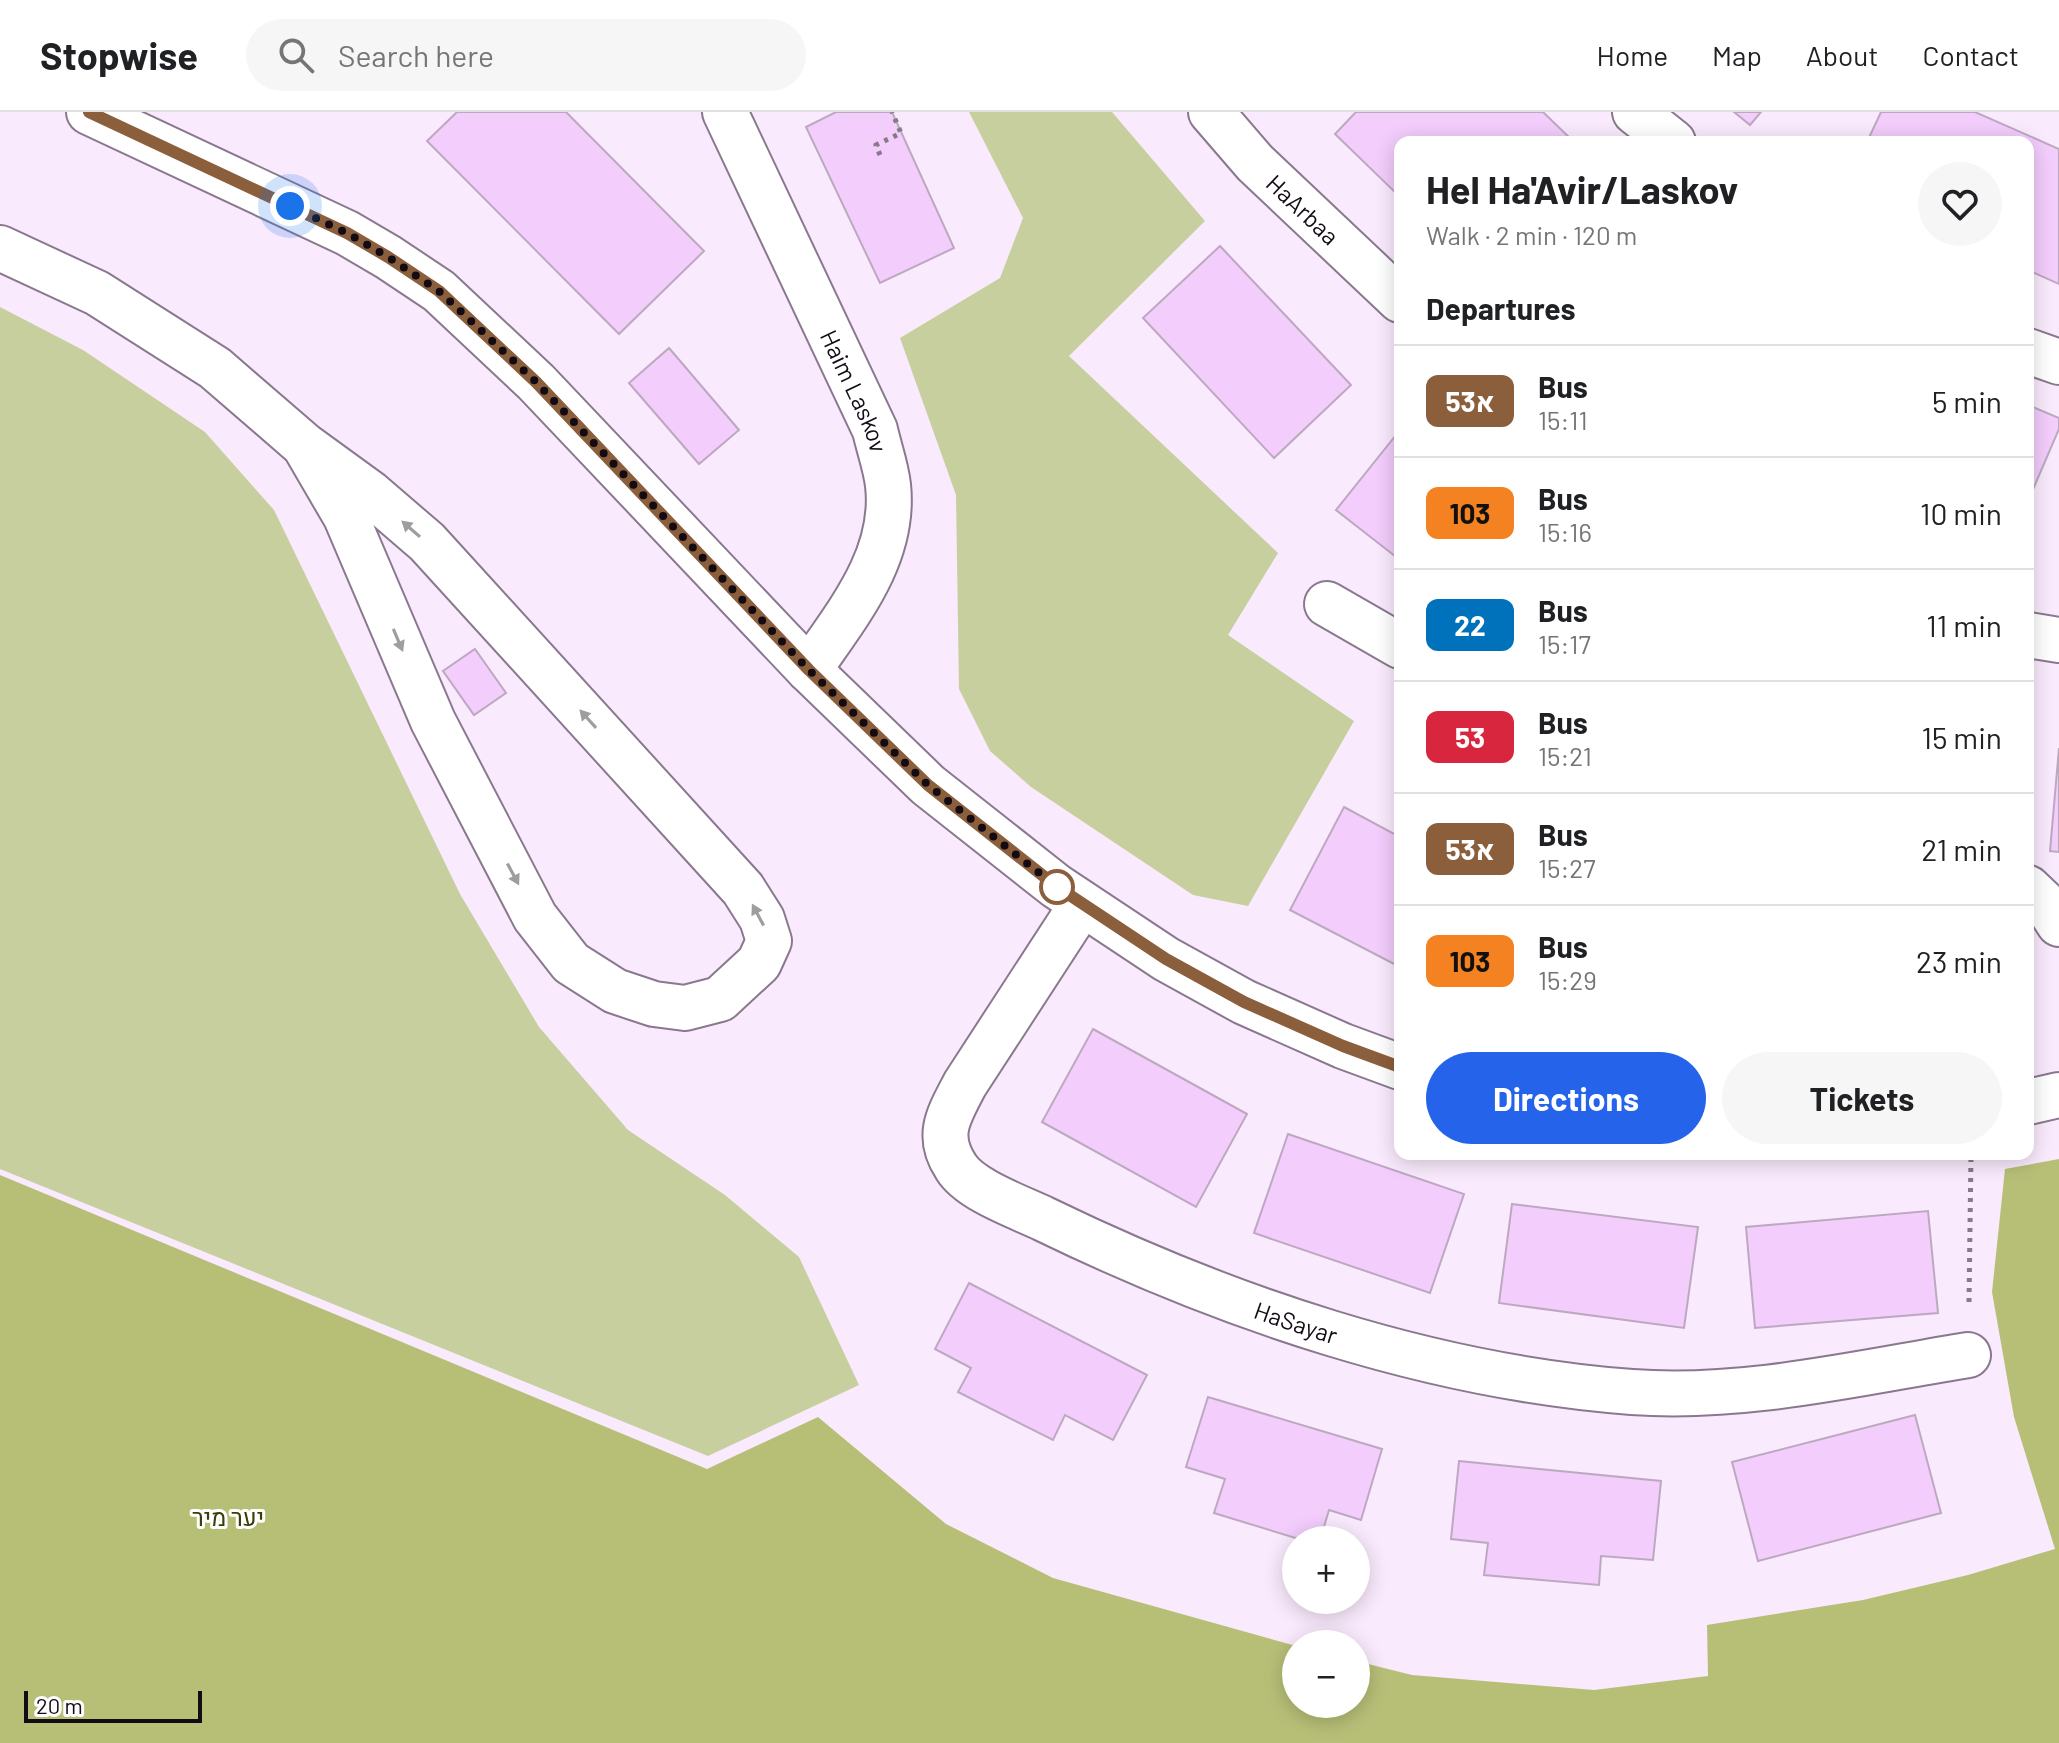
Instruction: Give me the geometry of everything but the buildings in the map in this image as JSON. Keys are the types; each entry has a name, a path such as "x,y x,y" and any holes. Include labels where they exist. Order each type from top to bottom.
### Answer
{"street":[{"path":"89,112 347,233 439,291 536,382 809,670 928,785 1082,904 1166,959 1244,1002 1394,1065"},
{"name":"Haim Laskov","path":"725,112 875,430 888,485 886,535 867,585 809,670"},
{"name":"HaArbaa","path":"1211,112 1255,163 1394,294"},
{"path":"1635,112 1665,136"},
{"path":"0,248 97,293 215,368 304,445 370,493 427,542 743,889 762,919 769,941 759,963 720,999 685,1008 654,1004 615,991 571,963 535,917 433,721 346,517 304,445"},
{"path":"2034,353 2059,362"},
{"path":"1327,604 1394,643"},
{"path":"2034,636 2059,640"},
{"path":"2034,894 2059,924"},
{"name":"HaSayar","path":"1082,904 965,1084 948,1116 943,1142 957,1170 985,1191 1100,1247 1334,1334 1440,1363 1540,1382 1635,1392 1741,1391 1968,1355"},
{"path":"2034,1101 2059,1095"}],"path":[{"path":"880,155 876,145 901,133 892,112"},
{"path":"1968,1355 1971,1160"}],"green space":[{"path":"969,112 1112,112 1205,221 1069,356 1278,553 1228,635 1354,721 1248,906 1193,895 1031,787 990,751 959,689 956,495 900,338 1000,278 1023,218"},
{"path":"0,307 83,350 205,432 274,510 460,894 539,1027 628,1130 725,1195 799,1257 859,1385 708,1456 0,1169"},
{"name":"יער מיר","path":"2059,1159 2059,1743 0,1743 0,1175 707,1469 818,1417 946,1524 1053,1578 1282,1642 1282,1718 1370,1718 1370,1664 1412,1675 1594,1690 1708,1676 1707,1625 1863,1600 1968,1575 2055,1549 2014,1417 1992,1292 2005,1169"}],"bus line":[{"name":"53א","path":"89,112 347,233 439,291 536,382 809,670 928,785 1056,886 1166,959 1244,1002 1394,1065"}],"route":[{"path":"290,206 347,233 439,291 536,382 809,670 928,785 1057,887"}]}
